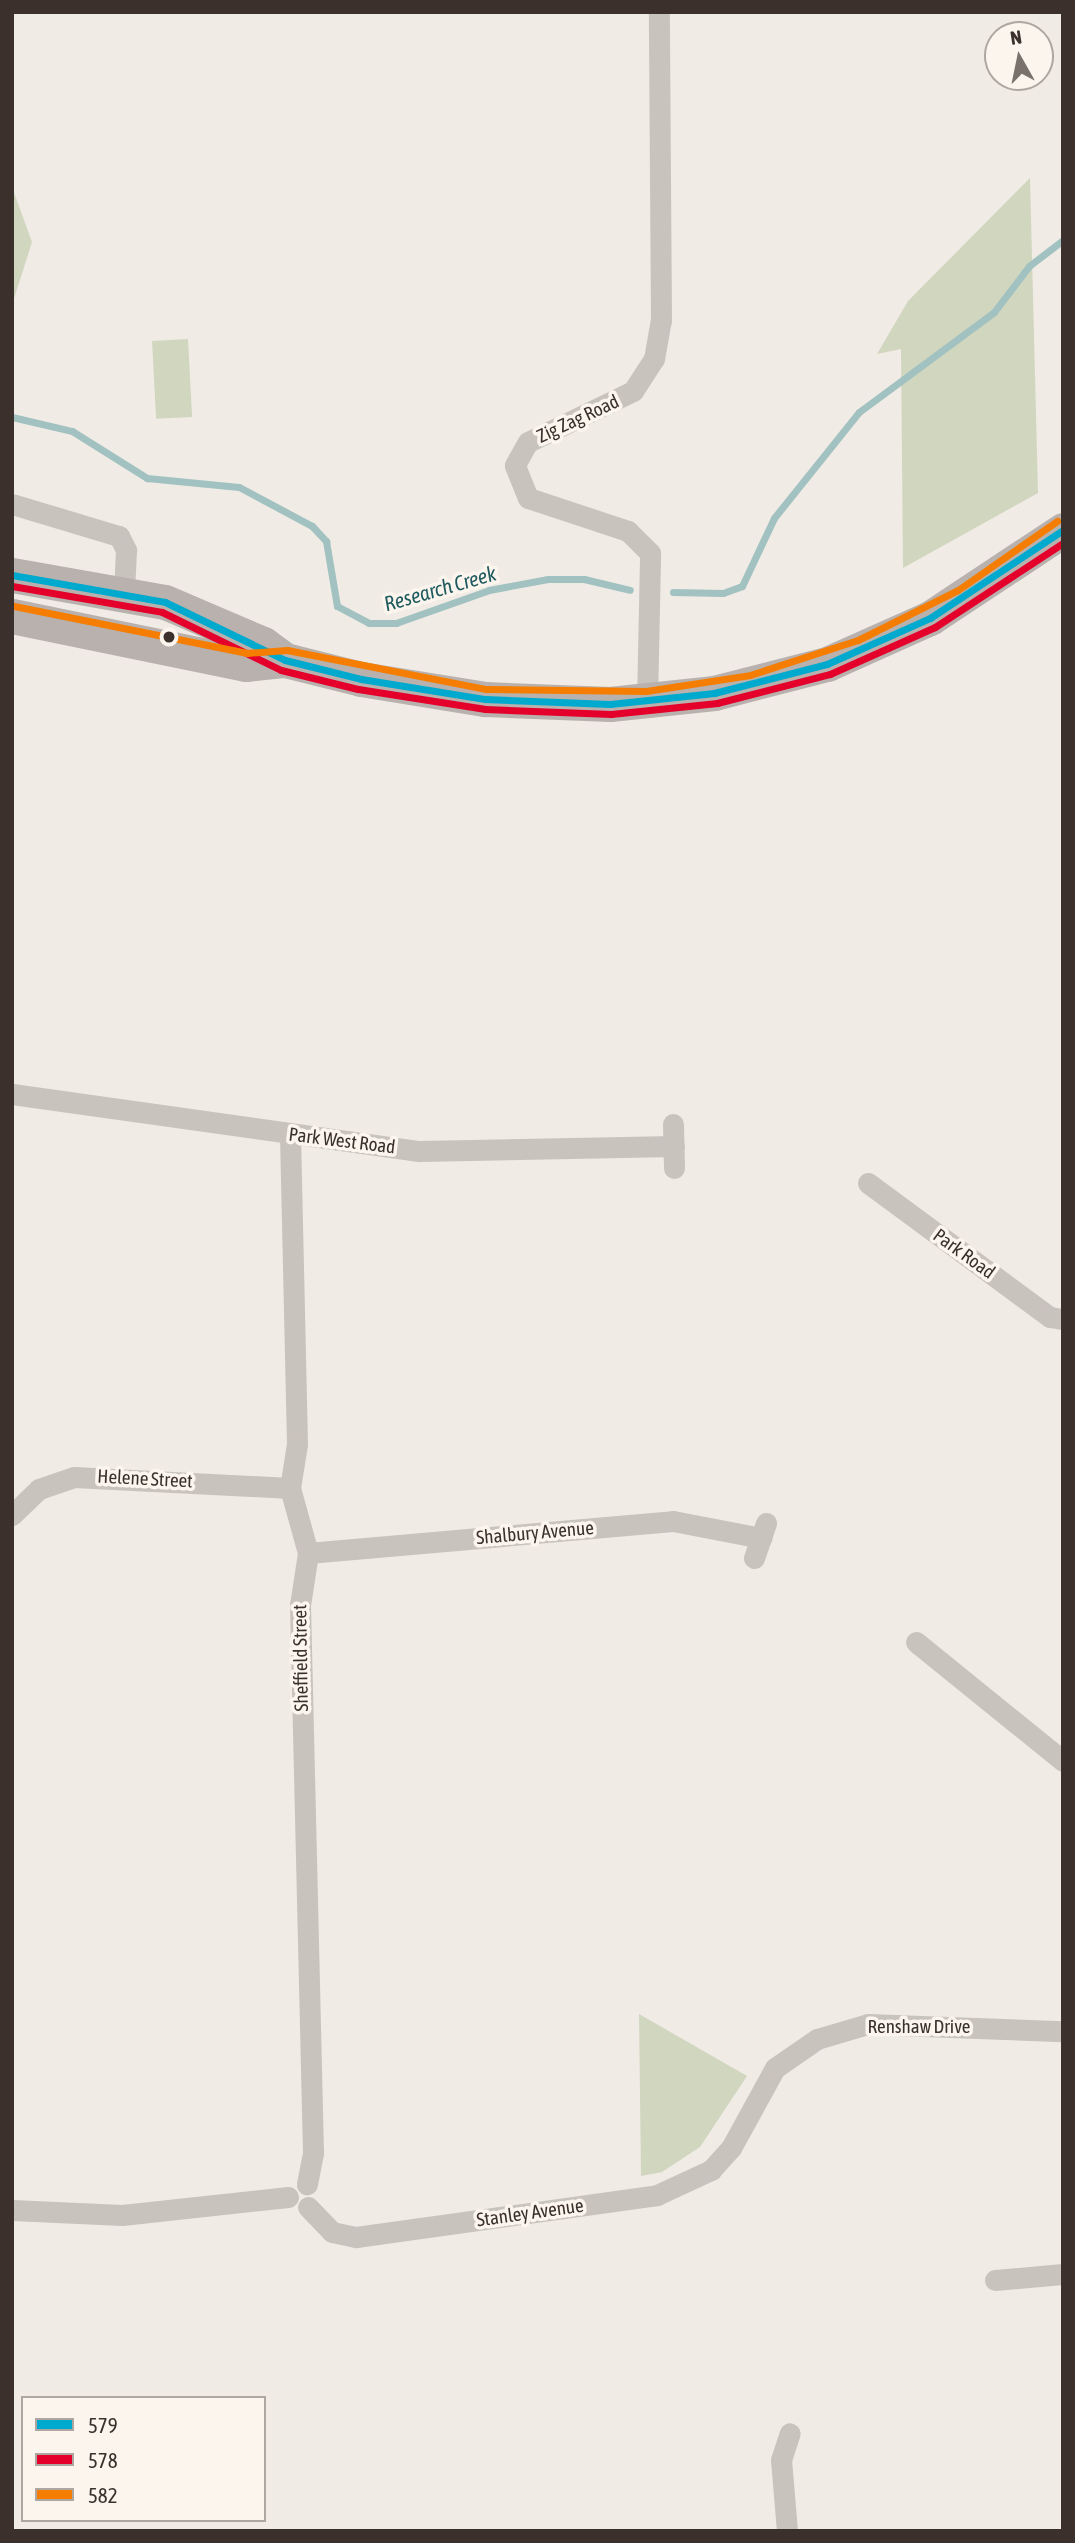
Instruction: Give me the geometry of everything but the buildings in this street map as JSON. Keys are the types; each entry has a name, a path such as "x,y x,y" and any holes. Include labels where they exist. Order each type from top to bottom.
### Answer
{"main road":[{"path":"12,616 117,642 246,664 285,660 485,699 647,702 752,685 862,650 952,605 1063,530"},
{"path":"12,575 124,592 236,631 285,660"},
{"path":"117,642 124,592"}],"street":[{"name":"Zig Zag Road","path":"647,702 650,553 628,531 528,498 515,465 521,450 541,434 622,399 654,359 661,321 659,12"},
{"path":"12,504 119,537 126,550 124,592"},
{"name":"Park West Road","path":"12,1094 290,1135 440,1152 674,1146"},
{"path":"673,1124 674,1168"},
{"name":"Sheffield Street","path":"290,1135 297,1444 289,1488 308,1553 300,1605 313,2161 307,2183"},
{"name":"Park Road","path":"868,1183 1050,1317 1063,1319"},
{"name":"Helene Street","path":"12,1515 39,1489 75,1477 289,1488"},
{"name":"Shalbury Avenue","path":"308,1553 673,1521 764,1530 754,1558"},
{"path":"916,1642 1063,1761"},
{"name":"Renshaw Drive","path":"740,2132 775,2068 817,2039 868,2024 1063,2031"},
{"name":"Stanley Avenue","path":"308,2207 332,2232 356,2237 657,2195 711,2170 740,2132"},
{"path":"307,2183 314,2193 308,2207 295,2207 288,2197 293,2185 307,2183"},
{"path":"12,2210 122,2215 288,2197"},
{"path":"995,2280 1063,2274"},
{"path":"787,2531 781,2460 790,2433"}],"green space":[{"path":"1030,178 1038,493 903,568 901,349 877,354 908,301"},
{"path":"12,187 32,242 12,305"},
{"path":"188,339 192,417 156,419 152,341"},
{"path":"639,2014 747,2076 700,2147 662,2172 641,2176"}],"waterway":[{"name":"Research Creek","path":"673,592 723,593 742,586 774,518 859,412 994,312 1029,266 1063,240"},
{"name":"Research Creek","path":"12,417 72,431 147,478 239,487 312,526 326,541 337,606 369,623 396,623 489,590 548,579 584,579 630,590"}],"transit line":[{"name":"582","path":"14,606 247,653 287,650 486,689 646,691 750,675 858,640 958,590 1057,521"},
{"name":"579","path":"12,575 165,602 285,660 361,679 485,699 610,704 714,693 827,664 930,618 1063,530"},
{"name":"578","path":"12,586 162,612 281,670 358,689 485,709 611,714 717,703 830,674 935,627 1063,543"}]}
